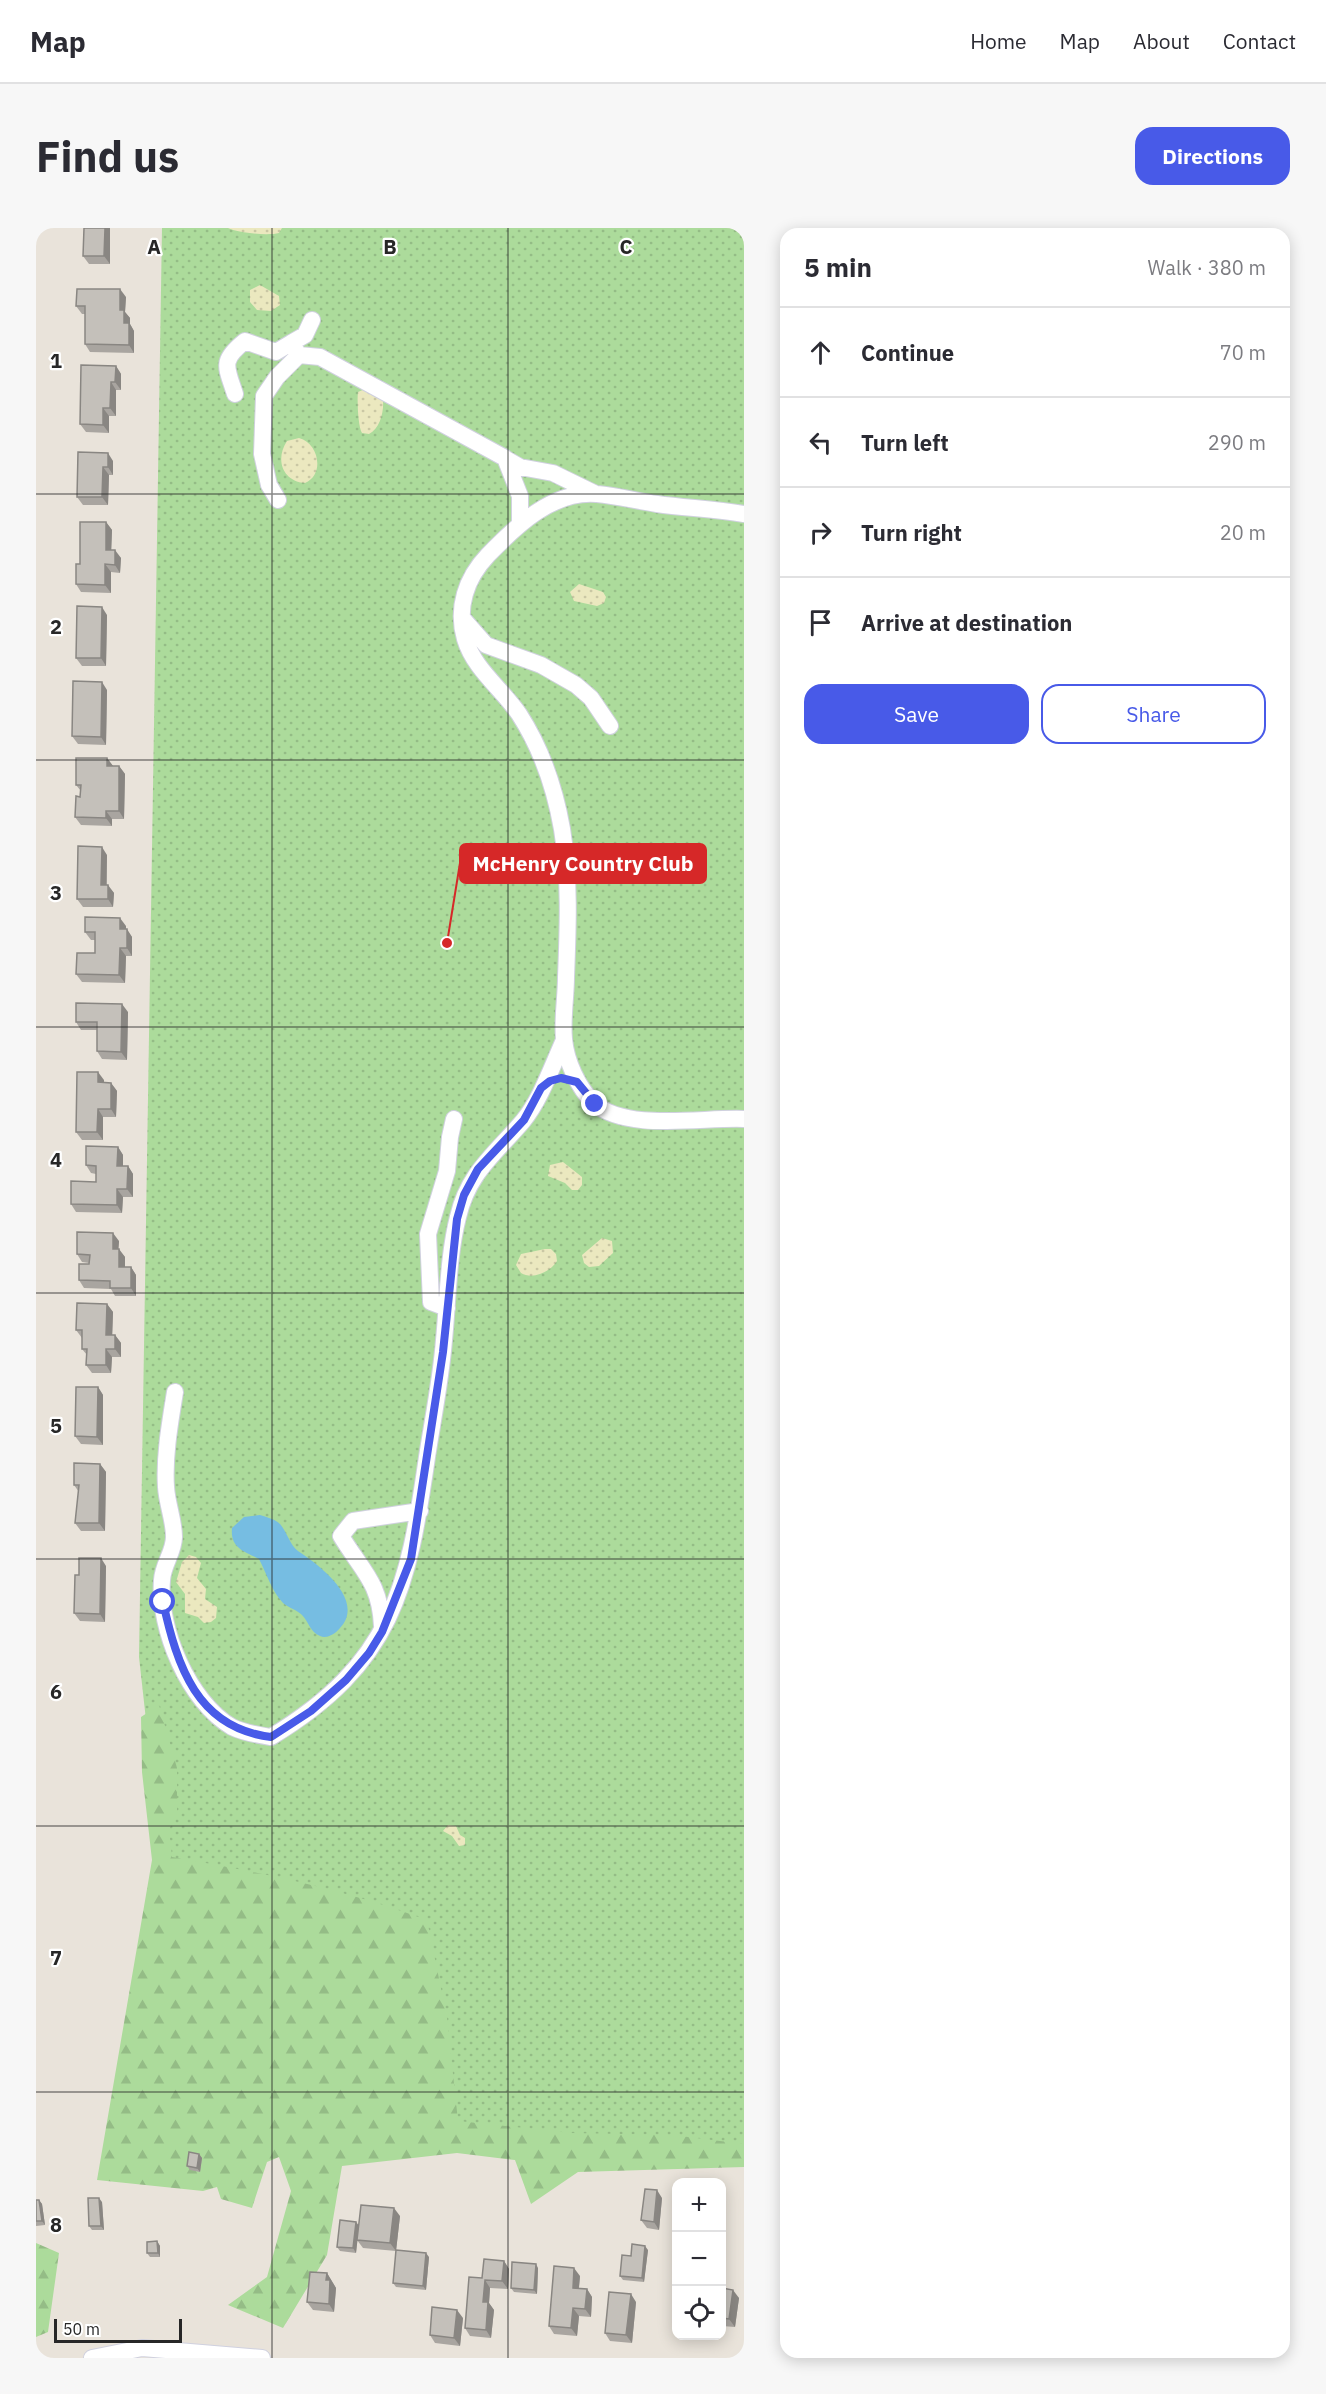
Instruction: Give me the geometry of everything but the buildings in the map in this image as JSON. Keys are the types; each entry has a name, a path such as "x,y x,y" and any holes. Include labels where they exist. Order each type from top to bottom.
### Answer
{"street":[{"path":"302,338 320,357 520,467 553,473 594,494"},
{"path":"235,394 226,366 230,354 245,341 276,352 302,338"},
{"path":"278,500 269,485 262,454 264,396 302,338"},
{"path":"506,458 520,496 520,523"},
{"path":"744,514 594,494 563,499 520,523 476,567 462,605 465,638 470,650 518,714 538,749 555,794 568,880 564,1040 577,1082 595,1104 615,1115 645,1121 744,1119"},
{"path":"463,620 486,645 541,665 576,685 591,699 610,726"},
{"path":"175,1392 168,1437 166,1488 174,1545 164,1566 163,1602 171,1639 186,1677 216,1715 233,1727 252,1734 271,1737 311,1711 346,1680 382,1632 411,1559 420,1511 457,1219 464,1195 478,1169 524,1120 564,1040"},
{"path":"541,1088 550,1081 561,1078 577,1082"},
{"path":"447,1308 431,1302 428,1234 447,1171 454,1119"},
{"path":"447,1171 463,1175 478,1169"},
{"path":"382,1632 381,1604 373,1582 341,1536 352,1521 420,1511"},
{"path":"92,2358 142,2349 262,2358"}],"green space":[{"path":"162,228 744,228 744,2158 438,2143 169,1885 160,1846 139,1657"},
{"path":"159,1705 177,1768 177,1816 169,1829 172,1857 301,1882 364,1899 427,1920 447,2018 458,2121 571,2133 672,2135 744,2144 744,2167 578,2172 531,2204 515,2160 457,2153 342,2166 327,2255 283,2328 228,2305 267,2277 291,2191 279,2157 267,2162 252,2208 221,2199 217,2187 203,2191 97,2180 152,1860 142,1772 141,1717"},
{"path":"36,2243 59,2253 48,2332 36,2337"}],"sand":[{"path":"228,228 282,228 279,233 268,234 246,233"},
{"path":"260,285 279,296 280,305 271,311 257,310 250,302 250,290"},
{"path":"365,389 383,400 380,419 376,428 369,434 362,433 358,413 358,392"},
{"path":"299,438 311,446 317,459 315,473 305,483 286,474 281,462 283,448 287,441"},
{"path":"579,584 603,592 606,597 604,603 597,606 574,601 570,592"},
{"path":"563,1162 582,1177 582,1185 578,1190 572,1190 565,1183 548,1176 550,1165"},
{"path":"602,1238 612,1241 613,1253 599,1266 589,1267 584,1263 582,1255"},
{"path":"551,1249 556,1254 557,1261 554,1265 536,1275 521,1273 516,1265 521,1254"},
{"path":"189,1555 196,1557 201,1563 197,1578 206,1589 205,1599 217,1607 216,1618 211,1622 204,1623 198,1617 185,1613 185,1594 176,1582 182,1562"},
{"path":"448,1825 456,1826 460,1835 465,1838 465,1845 459,1846 452,1836 443,1831"}],"water":[{"path":"260,1515 280,1524 295,1548 327,1574 344,1595 347,1617 333,1634 323,1637 317,1634 302,1615 285,1605 272,1587 259,1559 243,1551 233,1540 232,1528 244,1517"}],"place":[{"name":"McHenry Country Club","path":"447,943"}],"route":[{"path":"163,1602 171,1639 186,1677 216,1715 233,1727 252,1734 271,1737 311,1711 346,1680 369,1653 382,1632 411,1559 443,1352 457,1219 464,1195 478,1169 524,1120 541,1088 550,1081 561,1078 577,1082 595,1104"}]}
